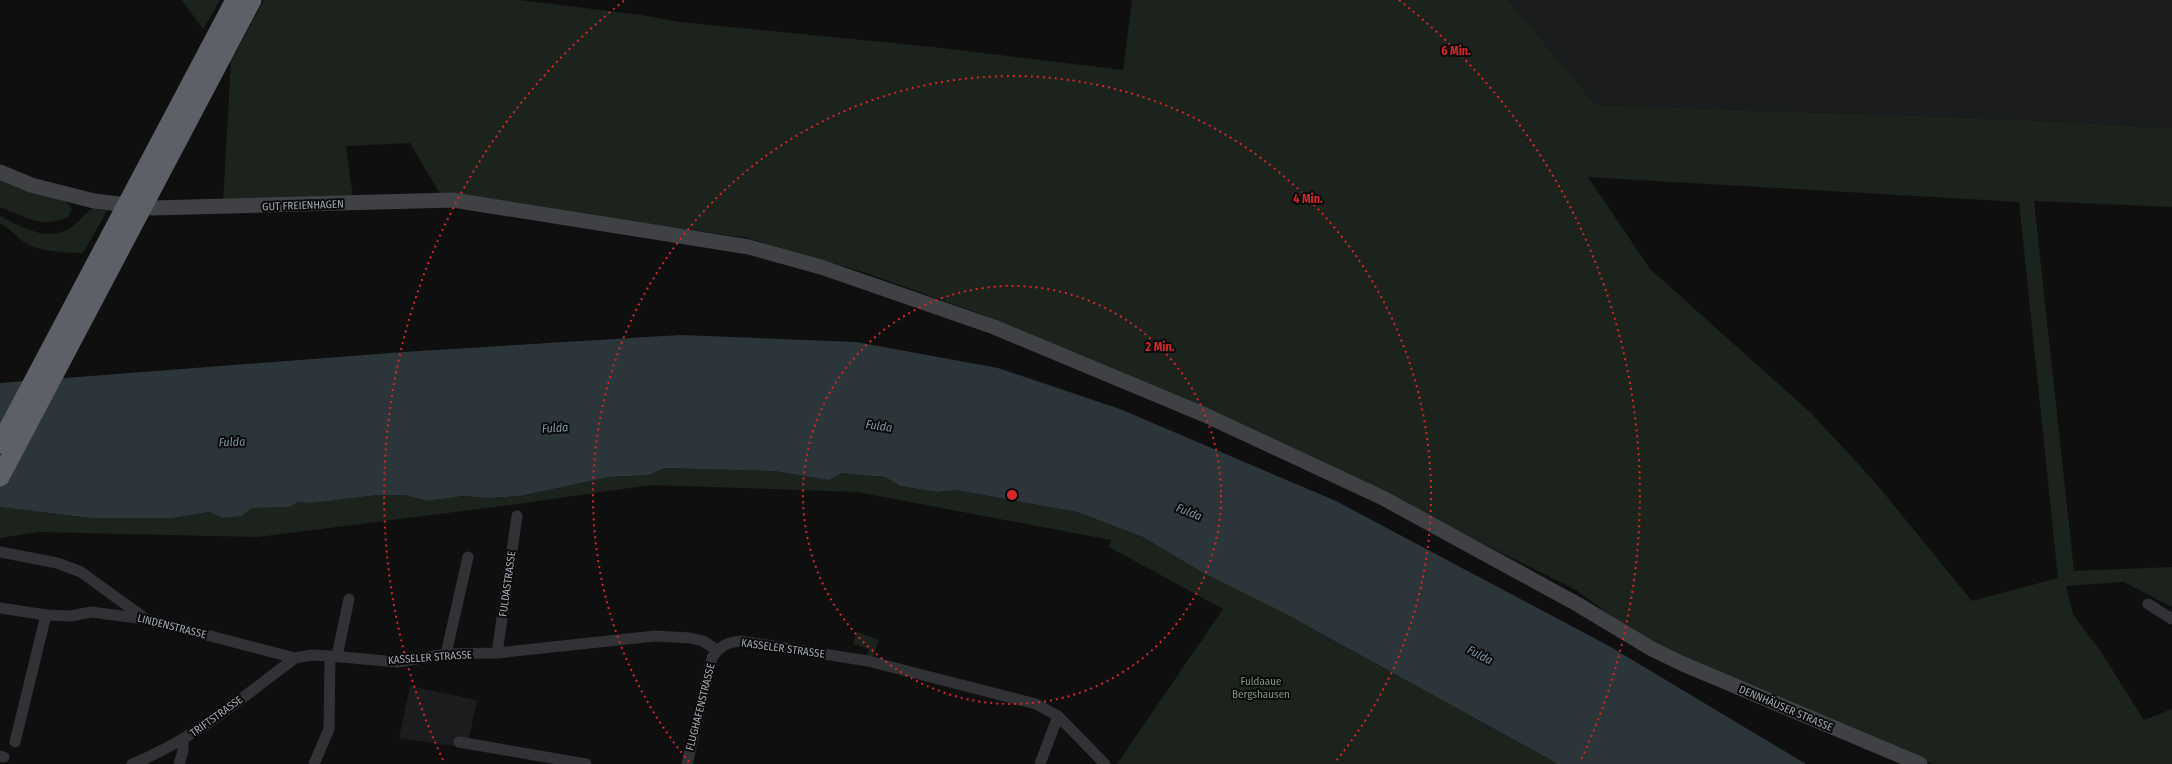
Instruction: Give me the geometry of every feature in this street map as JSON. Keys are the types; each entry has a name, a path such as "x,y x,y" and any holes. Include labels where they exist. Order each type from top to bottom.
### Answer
{"highway":[{"path":"0,444 241,4"},
{"path":"0,477 241,4"}],"street":[{"name":"GUT FREIENHAGEN","path":"0,172 31,185 94,201 153,208 453,200 749,247 821,267 994,327 1204,415 1383,498 1577,604 1652,649"},
{"name":"FULDASTRASSE","path":"497,653 517,516"},
{"path":"0,552 57,563 81,572 145,619"},
{"path":"446,654 468,557"},
{"path":"314,764 329,729 334,656 349,599"},
{"path":"2148,604 2172,619"},
{"name":"LINDENSTRASSE","path":"0,608 46,615 71,616 91,612 145,619 295,658"},
{"path":"14,742 46,615"},
{"name":"KASSELER STRASSE","path":"295,658 334,656 398,662 446,654 497,653 662,636 703,640 717,650 725,644 741,641 868,661 1036,704 1058,716 1105,764"},
{"name":"DENNHÄUSER STRASSE","path":"1652,649 1698,671 1920,764"},
{"name":"FLUGHAFENSTRASSE","path":"686,764 708,671 717,650"},
{"name":"TRIFTSTRASSE","path":"132,764 158,754 183,740 295,658"},
{"path":"1040,764 1058,716"},
{"path":"179,764 183,751 183,740"},
{"path":"459,742 586,764"}],"shaded area":[{"path":"1508,0 2172,0 2172,128 2008,119 1596,105"},
{"path":"410,686 477,700 467,748 399,738"}],"green space":[{"path":"182,0 220,0 203,29"},
{"path":"264,0 520,0 641,15 680,22 933,47 1123,70 1132,0 1508,0 1596,105 2008,119 2172,128 2172,207 2034,201 2074,571 2172,567 2172,607 2124,582 2066,586 2073,614 2101,652 2144,720 2172,709 2172,764 1933,764 1898,752 1653,646 1576,590 1350,477 984,315 863,272 748,238 440,194 410,143 346,146 353,198 223,202 231,61","holes":["1588,177 2019,202 2058,578 1972,601 1874,481 1811,413 1650,269"]},
{"path":"0,180 66,202 72,209 68,217 50,222 41,222 26,218 0,207"},
{"path":"93,208 107,211 83,253 54,251 32,246 23,242 0,223 0,216 32,231 50,234 58,233 71,228"},
{"name":"Fuldaaue Bergshausen","path":"665,468 774,471 829,480 842,473 885,477 900,486 937,492 956,490 1077,512 1143,537 1205,574 1284,613 1558,764 1117,764 1223,609 1109,547 1111,540 857,492 651,485 510,505 258,537 39,532 0,538 0,507 90,518 172,518 209,512 223,518 242,516 252,508 289,507 299,502 312,503 377,495 404,495 427,501 463,496 488,498 520,496 609,477 649,475"},
{"path":"857,632 879,640 873,658 867,656 869,649 853,644"}],"water":[{"name":"Fulda","path":"680,335 856,342 998,368 1120,409 1336,501 1609,646 1806,764 1558,764 1284,613 1205,574 1143,537 1077,512 956,490 937,492 900,486 885,477 842,473 829,480 774,471 665,468 649,475 609,477 520,496 488,498 463,496 427,501 404,495 377,495 312,503 299,502 289,507 252,508 242,516 223,518 209,512 172,518 90,518 0,507 0,383 404,352"}]}
